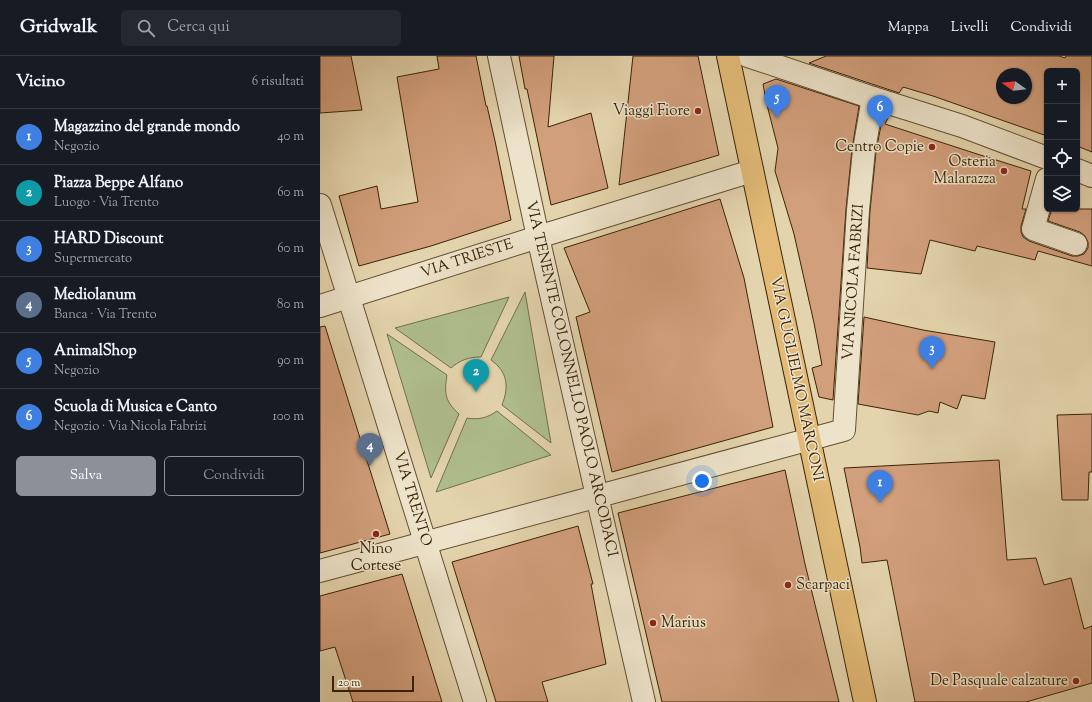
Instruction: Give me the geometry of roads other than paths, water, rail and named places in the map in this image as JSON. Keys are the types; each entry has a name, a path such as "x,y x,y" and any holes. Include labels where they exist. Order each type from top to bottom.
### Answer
{"main road":[{"name":"VIA GUGLIELMO MARCONI","path":"728,56 865,702"}],"street":[{"name":"VIA TENENTE COLONNELLO PAOLO ARCODACI","path":"499,56 538,237 644,702"},
{"path":"748,56 962,126 1044,157"},
{"name":"VIA NICOLA FABRIZI","path":"809,439 844,430 858,210 864,150 873,98"},
{"name":"VIA TRIESTE","path":"320,306 752,171"},
{"path":"1080,171 1092,176"},
{"path":"1044,189 1033,229 1076,244"},
{"name":"VIA TRENTO","path":"320,205 475,702"},
{"path":"320,571 809,439"}],"place":[{"name":"Viaggi Fiore","path":"698,111"},
{"name":"AnimalShop","path":"777,118"},
{"name":"Scuola di Musica e Canto","path":"880,128"},
{"name":"Centro Copie","path":"932,147"},
{"name":"Osteria Malarazza","path":"1004,171"},
{"name":"HARD Discount","path":"932,369"},
{"name":"Piazza Beppe Alfano","path":"476,392"},
{"name":"Mediolanum","path":"370,466"},
{"name":"Magazzino del grande mondo","path":"880,503"},
{"name":"Nino Cortese","path":"376,534"},
{"name":"Scarpaci","path":"788,585"},
{"name":"Marius","path":"653,623"},
{"name":"De Pasquale calzature","path":"1076,681"}]}
